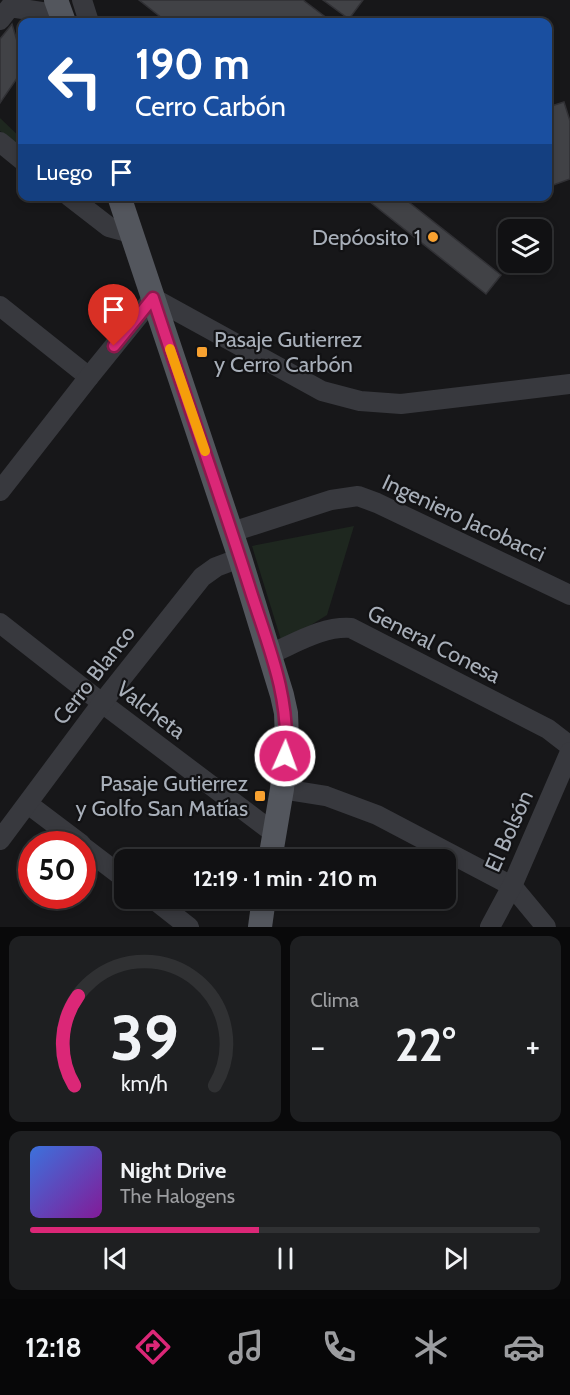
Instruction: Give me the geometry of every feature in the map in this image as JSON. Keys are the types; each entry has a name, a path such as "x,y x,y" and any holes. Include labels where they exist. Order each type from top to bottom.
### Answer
{"main road":[{"path":"120,201 232,532 278,678 286,713 287,739 282,789 272,849"},
{"path":"260,927 262,909"}],"street":[{"path":"82,0 88,18"},
{"path":"0,20 10,7 60,13"},
{"path":"0,142 18,157"},
{"path":"75,201 109,227 130,233"},
{"path":"4,479 153,298 322,391 360,401 401,405 570,384"},
{"path":"0,306 88,377"},
{"name":"Ingeniero Jacobacci","path":"232,532 331,500 358,496 570,595"},
{"name":"Cerro Blanco","path":"0,840 102,703 202,576 216,567 240,558"},
{"name":"Valcheta","path":"0,623 274,832"},
{"name":"General Conesa","path":"270,654 327,629 351,628 548,729 570,746"},
{"name":"El Bolsón","path":"490,927 512,886 570,752"},
{"path":"282,789 326,796 377,815 512,886 546,927"},
{"path":"28,804 64,831"},
{"path":"96,856 114,870"},
{"path":"166,909 189,927"}],"shaded area":[{"path":"0,118 18,135 18,144 0,131"},
{"path":"354,526 327,615 282,643 252,546"}],"building":[{"path":"139,0 303,0 327,18 162,18"},
{"path":"323,0 363,0 348,18"},
{"path":"12,24 18,44 18,77 0,103 0,39"},
{"path":"564,102 570,121 570,179 552,186 552,106"},
{"name":"Depóosito 1","path":"369,201 407,201 501,275 486,294"}],"slow traffic":[{"path":"170,349 205,451"}],"place":[{"name":"Depóosito 1","path":"433,237"},
{"name":"Pasaje Gutierrez y Cerro Carbón","path":"202,352"},
{"name":"Pasaje Gutierrez y Golfo San Matías","path":"260,796"}],"route":[{"path":"114,346 153,298 235,540 278,678 286,713 285,756"}]}
